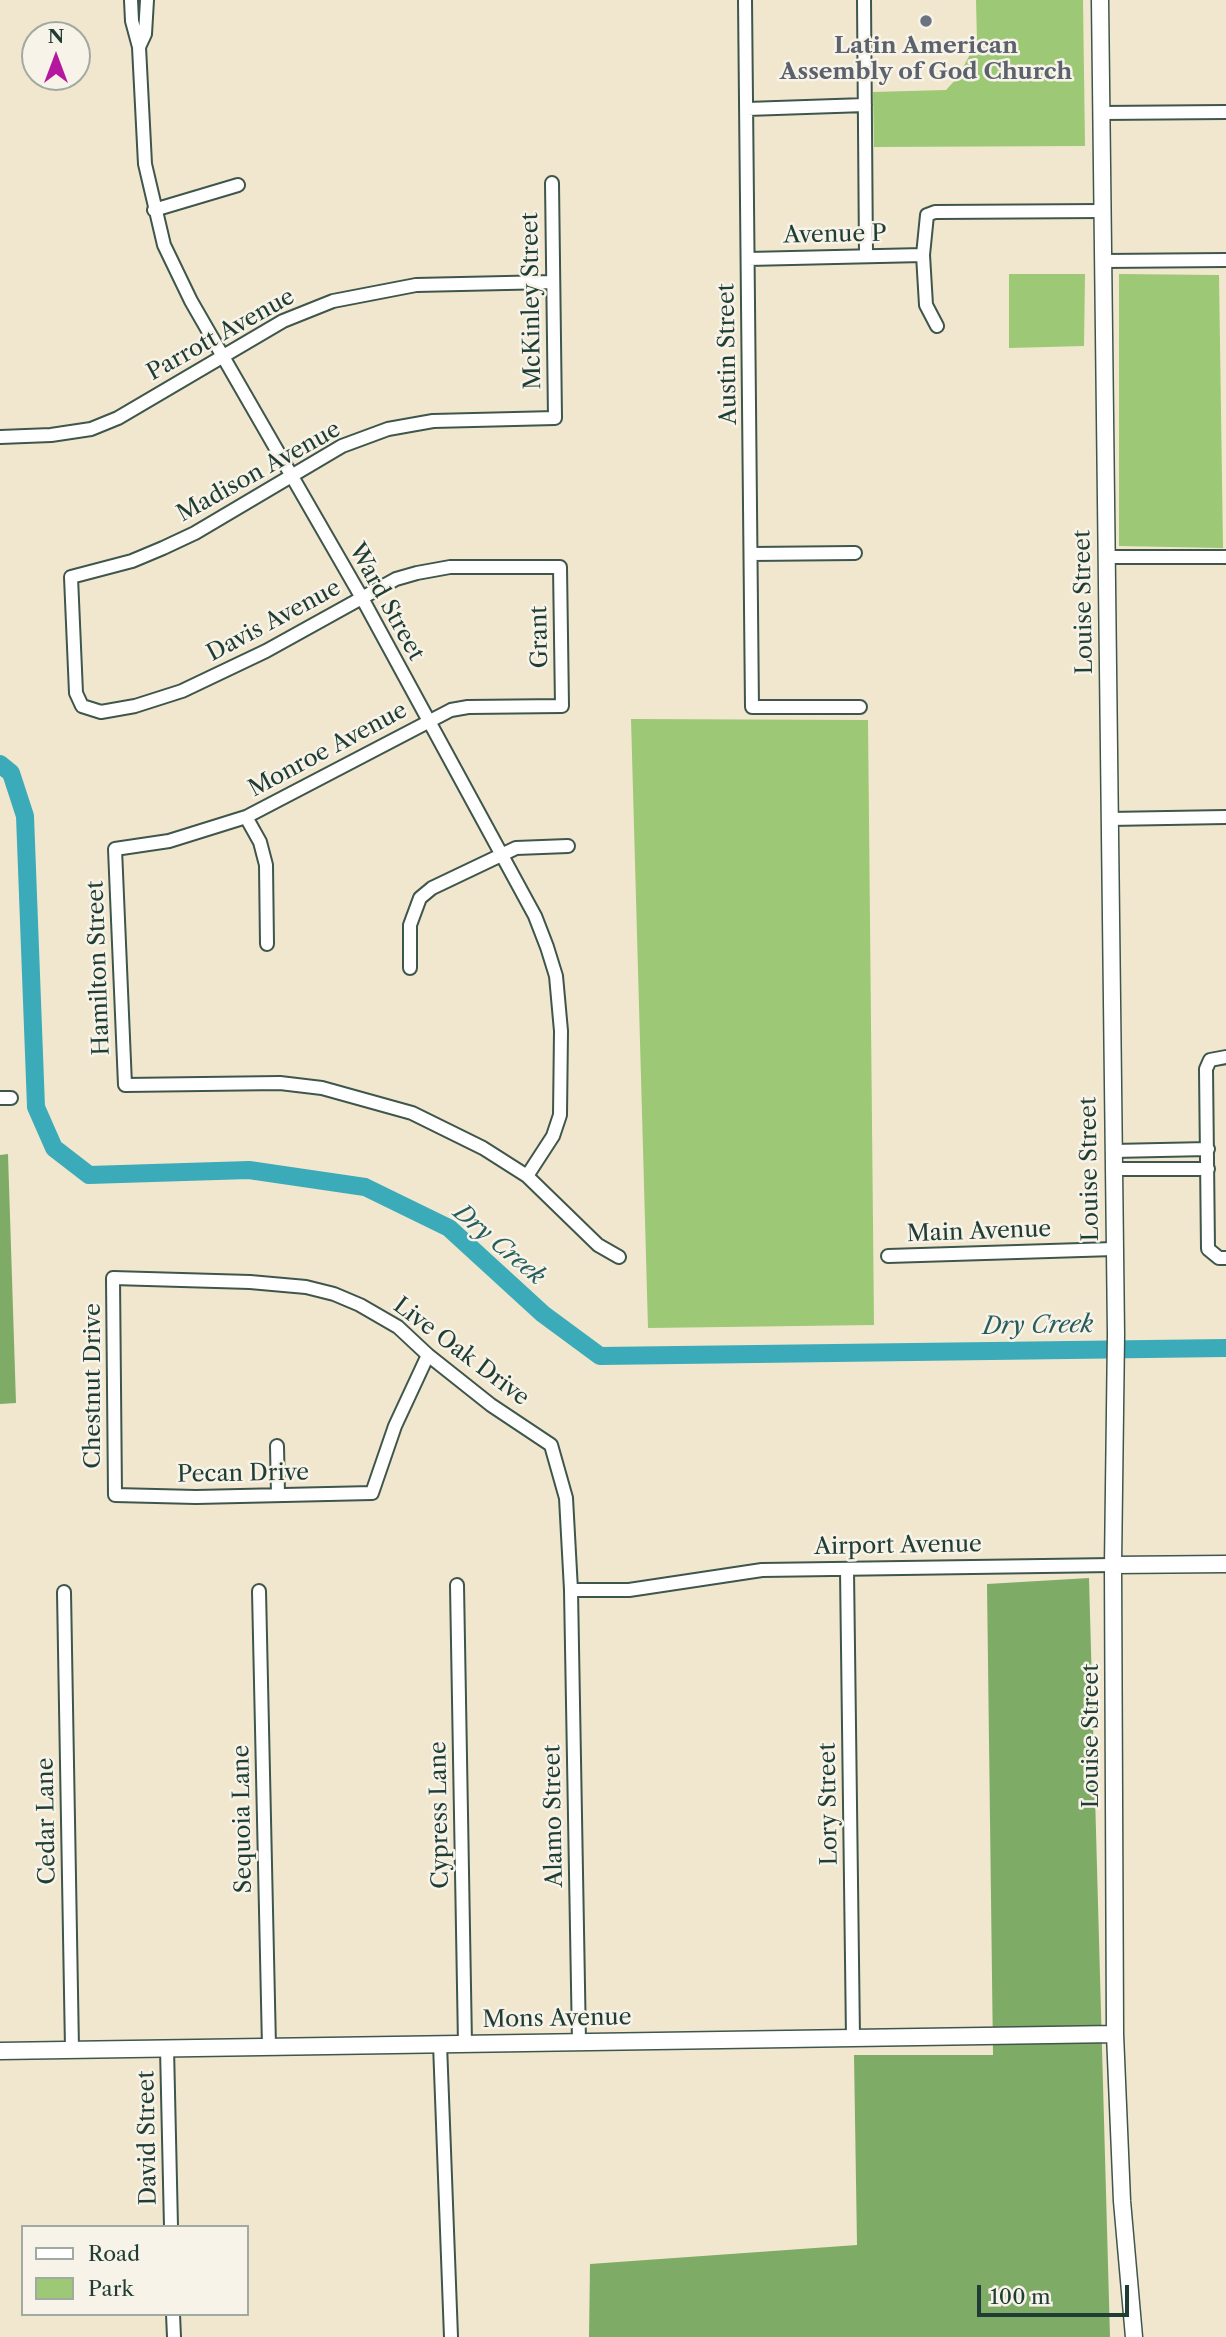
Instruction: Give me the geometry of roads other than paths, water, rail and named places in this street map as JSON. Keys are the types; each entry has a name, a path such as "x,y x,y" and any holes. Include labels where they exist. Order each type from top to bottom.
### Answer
{"street":[{"name":"Ward Street","path":"131,0 132,20 139,47 145,164 154,210 180,280 362,598 535,916 547,947 556,976 561,1031 560,1115 553,1136 527,1176"},
{"name":"Ward Street","path":"139,47 145,34 146,0"},
{"name":"Austin Street","path":"745,0 752,707 860,707"},
{"path":"864,0 866,255"},
{"name":"Louise Street","path":"1100,0 1116,1334 1113,1565 1115,2034 1122,2202 1134,2337"},
{"path":"747,109 865,105"},
{"path":"1101,113 1226,112"},
{"name":"McKinley Street","path":"552,183 551,282 555,418"},
{"path":"154,210 238,185"},
{"path":"937,326 926,305 923,255 924,220 927,215 935,212 1102,211"},
{"name":"Avenue P","path":"748,259 923,255"},
{"path":"1103,261 1226,260"},
{"name":"Parrott Avenue","path":"0,437 51,435 91,429 118,418 221,355 283,321 333,301 416,285 551,282"},
{"name":"Madison Avenue","path":"90,710 82,706 76,693 71,577 132,561 195,533 342,446 410,424 555,418"},
{"path":"751,554 855,553"},
{"path":"1106,557 1226,556"},
{"name":"Davis Avenue","path":"90,710 101,712 135,706 182,691 265,652 396,579 432,569 560,567"},
{"name":"Grant","path":"560,567 562,706"},
{"name":"Monroe Avenue","path":"115,849 169,841 246,817 451,710 468,707 562,706"},
{"path":"246,817 260,842 265,865 267,944"},
{"path":"1109,819 1226,817"},
{"path":"410,968 410,925 420,898 432,888 501,854 526,846 568,846"},
{"name":"Hamilton Street","path":"115,849 125,1085 250,1083 322,1088 412,1113 484,1148 527,1176"},
{"path":"1226,1057 1210,1060 1206,1069 1208,1249 1212,1254 1226,1258"},
{"path":"1113,1151 1208,1149"},
{"path":"1113,1169 1208,1169"},
{"path":"527,1176 598,1245 619,1257"},
{"name":"Main Avenue","path":"888,1256 1114,1249"},
{"name":"Live Oak Drive","path":"113,1278 250,1282 316,1290 360,1305 398,1327 428,1355 491,1405 551,1445 566,1498 571,1590"},
{"name":"Chestnut Drive","path":"113,1278 115,1495"},
{"name":"Pecan Drive","path":"115,1495 372,1493 395,1426 428,1355"},
{"path":"277,1446 278,1494"},
{"name":"Airport Avenue","path":"571,1590 629,1590 762,1570 1226,1564"},
{"name":"Lory Street","path":"846,1570 853,2038"},
{"name":"Cypress Lane","path":"457,1586 465,2043"},
{"name":"Alamo Street","path":"571,1590 579,2042"},
{"name":"Sequoia Lane","path":"259,1591 269,2047"},
{"name":"Cedar Lane","path":"64,1592 72,2049"},
{"name":"Mons Avenue","path":"0,2051 1115,2034"},
{"path":"439,2044 451,2337"},
{"name":"David Street","path":"167,2048 171,2225"},
{"path":"173,2316 174,2337"}],"waterway":[{"name":"Dry Creek","path":"0,764 11,773 25,816 36,1107 54,1148 89,1175 249,1170 365,1187 449,1228 543,1314 600,1356 1226,1348"}],"place":[{"name":"Latin American Assembly of God Church","path":"926,21"}]}
